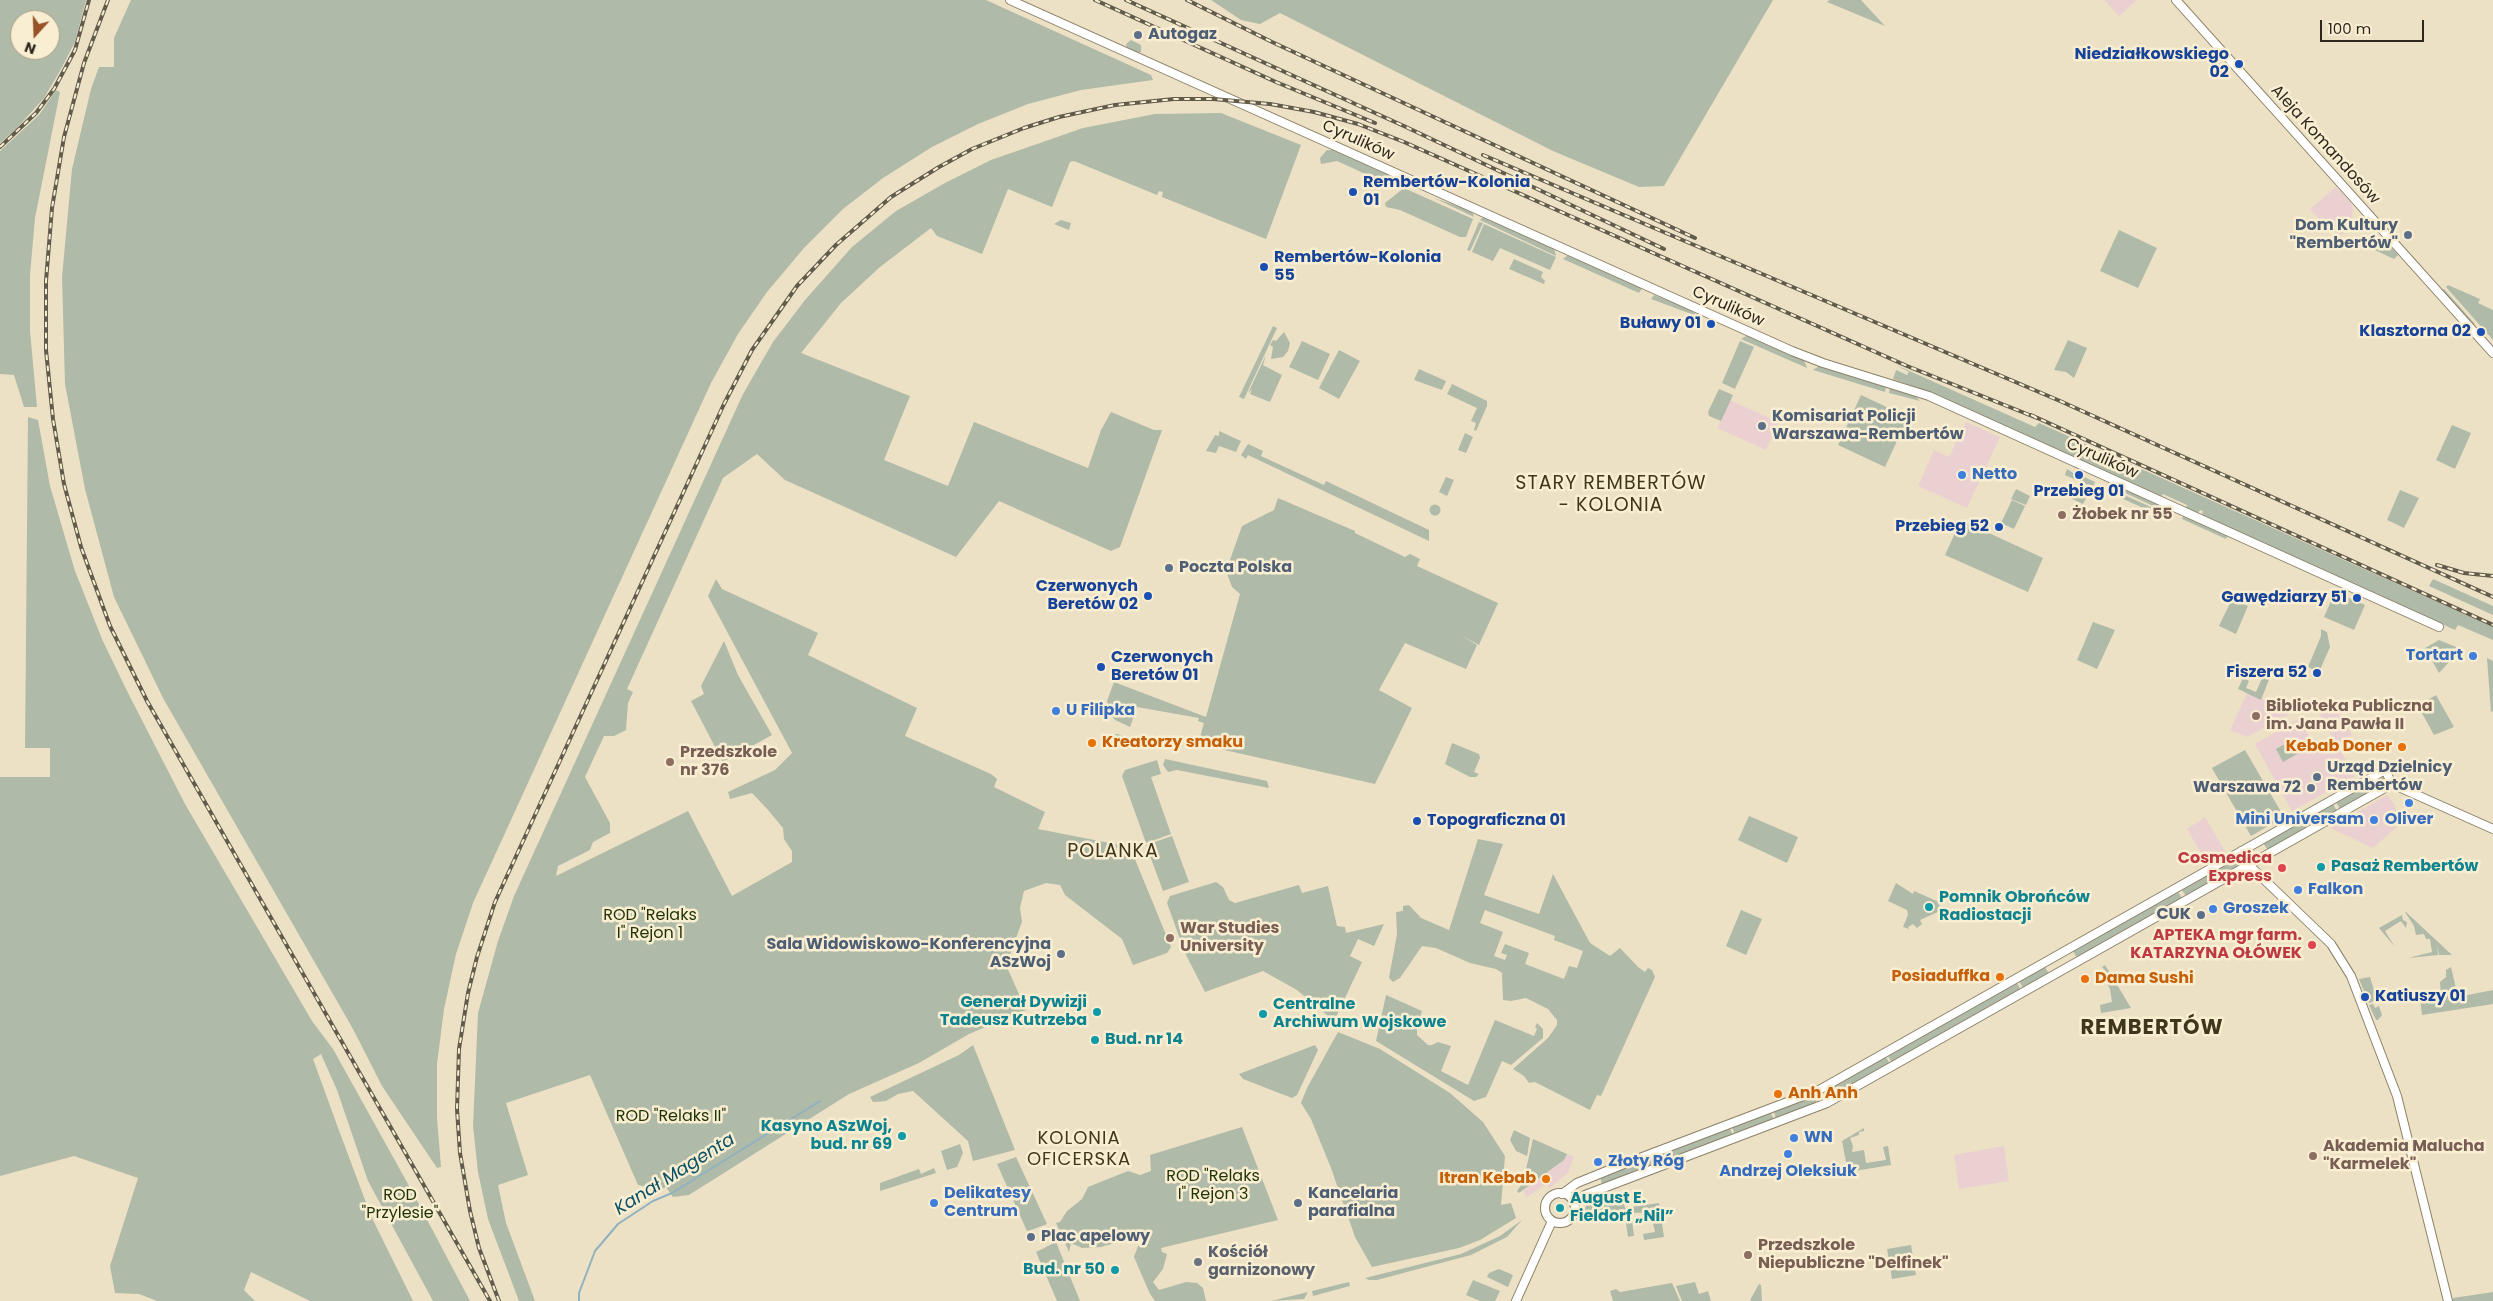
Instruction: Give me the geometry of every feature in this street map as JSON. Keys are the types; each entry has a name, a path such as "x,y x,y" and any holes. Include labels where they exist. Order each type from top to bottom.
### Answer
{"street":[{"name":"Cyrulików","path":"1010,0 1792,351 1823,363 1910,388 1929,396 2439,627"},
{"name":"Aleja Komandosów","path":"2176,0 2493,353"},
{"path":"1562,1194 1570,1197 1574,1204 1573,1214 1569,1220 1561,1223 1552,1221 1546,1213 1546,1204 1550,1197 1562,1194 1577,1183 1624,1164 1819,1090 2384,770 2392,784 2493,829"},
{"path":"1574,1204 1585,1195 1827,1104 2392,784"},
{"path":"2241,851 2249,865 2331,944 2348,969 2397,1096 2448,1301"},
{"path":"1516,1301 1552,1221"}],"shaded area":[{"path":"2104,0 2137,0 2119,16"},
{"path":"2336,187 2351,203 2353,208 2352,217 2342,235 2320,225 2322,222 2310,209"},
{"path":"1730,400 1778,422 1766,450 1717,428"},
{"path":"1966,422 2000,437 1967,508 1918,486 1934,450 1949,457"},
{"path":"2247,693 2284,708 2288,715 2247,737 2230,730"},
{"path":"2332,701 2352,735 2337,744 2355,776 2292,811 2255,744 2299,719 2319,753 2336,743 2317,710"},
{"path":"2387,795 2394,803 2400,824 2373,848 2330,828"},
{"path":"2205,817 2225,851 2206,862 2187,829"},
{"path":"2004,1146 2009,1181 1959,1189 1954,1155"},
{"path":"1567,1154 1574,1157 1570,1171 1550,1188 1546,1184 1527,1197 1523,1191 1564,1160"}],"green space":[{"path":"0,0 86,0 75,42 60,71 44,98 17,128 0,143"},
{"path":"131,0 986,0 1151,75 1153,80 1081,90 1028,104 978,124 932,147 883,178 843,209 804,248 767,292 738,334 711,383 473,903 456,954 444,1009 437,1064 437,1118 441,1167 437,1168 382,1086 353,1029 163,698 114,597 85,489 65,384 62,277 72,169 91,89 99,67 114,67 114,38"},
{"path":"1211,0 1773,0 1664,186 1639,187 1553,151 1280,13 1260,24 1241,20"},
{"path":"1829,0 1861,0 1885,26 1827,2"},
{"path":"1131,40 1141,45 1141,52 1136,53 1127,49 1126,44"},
{"path":"56,90 60,92 35,218 30,275 30,331 37,407 24,407 14,375 0,374 0,151 39,115"},
{"path":"1221,113 1301,145 1266,239 1162,197 1163,192 1159,191 1157,195 1074,161 1070,162 1052,207 1008,189 982,254 937,236 931,228 880,267 841,303 801,353 910,396 884,460 948,486 974,422 1088,468 1101,430 1111,412 1154,430 1162,430 1120,547 1111,551 999,501 956,557 785,480 757,454 723,478 627,689 633,692 628,703 626,730 614,736 604,736 585,777 610,823 610,833 593,842 590,850 558,866 556,876 688,811 732,896 792,862 792,851 784,839 783,828 768,810 752,793 730,799 728,792 775,770 792,753 708,596 716,579 722,589 818,633 808,655 917,708 905,736 991,774 997,779 994,787 1045,812 1038,829 1130,847 1171,947 1167,953 1133,965 1122,939 1065,895 1060,885 1046,883 1024,891 1020,908 1022,922 1006,965 1026,1010 969,1034 919,1063 849,1094 689,1195 673,1197 666,1187 660,1190 638,1185 590,1075 506,1103 528,1175 498,1185 506,1223 535,1301 519,1301 488,1219 478,1172 473,1126 478,1013 498,941 514,896 743,394 773,342 805,300 852,247 896,211 945,183 991,160 1083,128 1155,114"},
{"path":"1327,150 1335,150 1388,174 1390,181 1385,183 1337,161 1321,164 1320,158"},
{"path":"1404,188 1473,219 1466,237 1460,237 1400,210 1386,207 1385,203"},
{"path":"1434,198 1472,211 1474,217"},
{"path":"1487,218 1554,248 1556,256 1480,220"},
{"path":"1061,220 1071,223 1069,230 1054,224"},
{"path":"1479,222 1483,223 1470,251 1467,250"},
{"path":"1484,224 1556,257 1550,270 1500,248 1493,261 1472,252"},
{"path":"2119,230 2157,248 2138,288 2100,271"},
{"path":"2387,243 2398,255 2394,259 2366,246 2367,244 2383,251"},
{"path":"1568,255 1642,288 1639,293 1563,259"},
{"path":"1514,259 1543,272 1541,277 1545,281 1544,284 1509,269"},
{"path":"2448,285 2480,299 2478,303 2493,310 2493,340 2446,287"},
{"path":"2444,289 2475,324 2473,326 2441,290"},
{"path":"1654,295 1685,307 1702,318 1651,299"},
{"path":"1273,326 1277,328 1244,399 1239,397"},
{"path":"1284,332 1290,343 1288,351 1283,357 1271,359 1273,347 1270,345 1273,340 1276,341"},
{"path":"1748,335 1804,360 1807,368 1741,339"},
{"path":"2068,340 2087,348 2074,378 2066,372 2054,370"},
{"path":"1302,341 1330,354 1318,380 1289,367"},
{"path":"1740,341 1754,347 1735,389 1722,383"},
{"path":"1339,350 1360,361 1339,399 1319,388"},
{"path":"1266,355 1263,365 1282,375 1270,402 1250,394 1252,389 1248,393"},
{"path":"1896,365 2035,427 2039,423 2493,627 2493,640 2458,625 2455,630 2202,515 2203,511 2200,510 2198,513 2186,508 2187,505 2163,494 2161,497 1934,394 1893,379 1896,370 1907,375 1909,372"},
{"path":"1819,366 1886,386 1885,392 1813,370"},
{"path":"1419,369 1446,381 1442,390 1414,380"},
{"path":"1452,384 1487,401 1487,406 1476,431 1474,430 1476,423 1471,421 1477,408 1447,394"},
{"path":"1890,387 1913,394 1920,401 1889,393"},
{"path":"1719,389 1733,395 1721,421 1709,416 1708,412"},
{"path":"1861,395 1908,417 1885,467 1838,445"},
{"name":"ROD \"Przylesie\"","path":"28,417 38,420 50,486 75,571 102,639 126,689 185,804 312,1021 333,1049 413,1193 470,1301 433,1301 368,1181 337,1090 321,1054 313,1059 337,1125 371,1216 413,1301 310,1301 251,1272 244,1290 255,1301 157,1301 139,1294 115,1293 110,1266 138,1178 74,1156 0,1176 0,777 50,777 50,748 25,748"},
{"path":"2452,425 2471,433 2455,469 2436,460"},
{"path":"1219,431 1241,441 1236,452 1219,446 1216,453 1206,451 1215,435 1219,436"},
{"path":"1465,433 1473,437 1466,453 1458,450"},
{"path":"1248,444 1263,451 1261,456 1324,485 1326,481 1429,530 1429,541 1248,455 1246,459 1241,455"},
{"path":"2067,469 2081,478 2082,476 2095,482 2093,487 2065,475"},
{"path":"1446,477 1454,480 1447,496 1439,492"},
{"path":"2080,488 2089,492 2083,504 2072,499 2076,490"},
{"path":"2016,489 2030,496 2026,505 2011,499"},
{"path":"2125,489 2163,507 2164,511 2123,492"},
{"path":"2400,490 2419,498 2404,528 2387,520"},
{"path":"2124,495 2162,512 2161,516 2121,498"},
{"path":"1278,498 1355,531 1355,533 1405,557 1410,554 1420,559 1417,566 1498,603 1479,645 1462,636 1477,645 1466,669 1405,643 1379,690 1412,708 1375,784 1198,744 1204,723 1198,721 1199,718 1137,707 1130,727 1115,720 1109,713 1107,701 1114,682 1206,717 1240,594 1232,587 1226,571 1242,526 1274,510"},
{"path":"2012,500 2025,506 2014,529 2001,523"},
{"path":"1435,504 1441,510 1435,516 1429,510"},
{"path":"2183,516 2227,536 2226,539 2182,519"},
{"path":"1961,520 2043,558 2028,592 1945,555"},
{"path":"2433,579 2493,606 2493,615 2429,586"},
{"path":"2335,592 2365,605 2354,630 2324,617"},
{"path":"2232,599 2248,606 2236,634 2219,626"},
{"path":"2093,622 2115,630 2097,669 2077,660"},
{"path":"2321,629 2327,632 2330,647 2319,672 2308,667 2321,636"},
{"path":"2439,640 2461,649 2439,673 2425,648"},
{"path":"724,641 738,675 772,735 723,762 691,701 704,694 701,686"},
{"path":"2487,658 2493,661 2493,711 2491,712"},
{"path":"2264,674 2270,677 2261,700 2238,689 2243,678 2249,681 2246,688 2256,692"},
{"path":"2436,695 2454,727 2434,735 2418,706"},
{"path":"1115,734 1119,734 1123,740 1119,746 1115,746 1111,742 1111,738"},
{"path":"2292,740 2299,753 2283,762 2276,749"},
{"path":"1452,743 1479,754 1480,758 1474,772 1479,774 1476,777 1470,777 1445,764"},
{"path":"2245,750 2284,817 2251,836 2212,768"},
{"path":"1165,759 1267,781 1269,788 1177,770 1168,772 1163,765"},
{"path":"1157,760 1161,774 1151,777 1171,834 1146,843 1122,776 1125,770"},
{"path":"2380,777 2385,778 2384,784 2340,809 2336,802"},
{"path":"2333,804 2337,811 2268,850 2263,843"},
{"path":"1749,816 1798,837 1787,863 1738,840"},
{"path":"1172,836 1189,882 1163,891 1146,845"},
{"path":"1478,839 1503,844 1484,895 1539,914 1553,874 1590,943 1610,956 1620,948 1645,972 1648,968 1652,970 1655,977 1601,1096 1597,1095 1590,1110 1535,1082 1529,1083 1524,1076 1513,1069 1548,1038 1557,1025 1557,1020 1548,1009 1526,998 1511,1001 1503,1000 1502,973 1496,969 1470,963 1436,948 1422,946 1400,978 1393,982 1389,978 1397,934 1396,912 1403,911 1403,906 1409,905 1421,918 1449,930","holes":["1485,910 1555,936 1554,940 1583,951 1577,968 1569,966 1564,979 1525,964 1529,953 1505,944 1501,953 1507,955 1505,960 1494,956 1503,932 1480,923"]},
{"path":"2238,858 2240,863 2233,870 2186,896 2182,890"},
{"path":"1216,882 1223,887 1229,900 1235,903 1299,885 1302,893 1328,886 1337,926 1345,927 1346,933 1384,924 1374,946 1358,939 1350,956 1362,962 1334,1021 1297,990 1263,971 1205,992 1185,953 1167,903 1170,896"},
{"path":"1896,883 1913,894 1914,891 1939,902 1940,911 1920,920 1922,924 1917,928 1913,924 1908,927 1909,929 1903,927 1908,915 1907,910 1888,901"},
{"path":"2178,892 2182,898 2077,958 2073,951"},
{"path":"1741,910 1762,919 1746,955 1726,946"},
{"path":"2405,912 2452,955 2439,955 2437,945 2438,955 2408,958 2432,952 2430,939 2426,939 2424,934 2416,935 2414,926"},
{"path":"2402,915 2403,920 2407,922 2406,928 2401,921 2385,931 2395,947 2379,928"},
{"path":"2105,965 2131,1008 2101,1013 2100,1005 2112,1002 2110,989 2102,973 2105,977 2109,975 2102,967"},
{"path":"2045,967 2049,974 2023,988 2019,981"},
{"path":"2451,967 2458,997 2493,990 2493,1004 2422,1015 2420,998 2441,995 2440,982 2446,977 2446,970"},
{"path":"2370,977 2377,1000 2369,1003 2359,979"},
{"path":"2017,983 2021,990 1892,1063 1888,1056"},
{"path":"1386,995 1422,1011 1417,1035 1428,1045 1438,1042 1451,1046 1441,1071 1468,1085 1495,1020 1534,1036 1537,1023 1543,1029 1543,1038 1511,1065 1502,1061 1486,1097 1474,1101 1376,1041"},
{"path":"2373,1004 2375,1008 2379,1006 2382,1015 2378,1020 2376,1020 2369,1005"},
{"path":"1338,1032 1380,1049 1450,1093 1483,1122 1505,1156 1501,1205 1511,1203 1516,1218 1480,1240 1459,1248 1372,1267 1355,1237 1331,1168 1311,1119 1301,1103 1307,1088"},
{"path":"973,1045 1015,1150 973,1161 968,1141 913,1091 898,1094 886,1101 873,1102 870,1097 959,1055"},
{"path":"1315,1045 1318,1050 1297,1095 1292,1098 1243,1079 1239,1074"},
{"path":"1886,1057 1890,1064 1836,1095 1831,1088"},
{"path":"1814,1097 1817,1103 1776,1119 1774,1112"},
{"path":"1771,1113 1774,1120 1735,1135 1732,1127"},
{"name":"ROD \"Relaks I\" Rejon 3","path":"1242,1127 1278,1220 1161,1248 1162,1252 1167,1254 1163,1269 1153,1282 1159,1290 1186,1282 1197,1283 1203,1288 1206,1301 1155,1301 1134,1257 1138,1246 1144,1243 1147,1237 1137,1229 1125,1240 1101,1247 1082,1248 1071,1243 1069,1252 1056,1223 1060,1222 1067,1211 1082,1199 1088,1187 1128,1171 1140,1175 1151,1171 1150,1155"},
{"path":"1730,1128 1733,1136 1657,1164 1654,1157"},
{"path":"1864,1128 1864,1131 1859,1132 1859,1135 1850,1138 1853,1146 1852,1152 1864,1150 1866,1163 1886,1160 1883,1147 1888,1146 1891,1165 1848,1172 1842,1141"},
{"path":"1514,1130 1530,1138 1527,1156 1516,1151 1510,1140"},
{"path":"1533,1139 1567,1154 1564,1160 1519,1193 1517,1191 1523,1182"},
{"path":"960,1144 963,1153 957,1167 947,1170 941,1151"},
{"path":"1016,1157 1047,1224 1027,1231 997,1164"},
{"path":"1651,1158 1654,1165 1602,1184 1600,1177"},
{"path":"934,1168 936,1173 880,1191 880,1183 919,1169 921,1174"},
{"path":"1621,1192 1625,1208 1659,1203 1664,1237 1644,1240 1643,1234 1655,1232 1652,1212 1631,1213 1634,1236 1628,1237 1624,1209 1583,1219 1582,1212 1587,1205"},
{"path":"1522,1220 1507,1237 1471,1255 1377,1280 1365,1278 1461,1254 1500,1236"},
{"path":"1056,1242 1080,1301 1057,1301 1036,1252"},
{"path":"1911,1245 1916,1275 1892,1279 1887,1249"},
{"path":"1499,1269 1513,1275 1508,1287 1487,1277 1489,1273"},
{"path":"1473,1280 1500,1291 1495,1301 1480,1301 1466,1295"},
{"path":"1349,1282 1350,1286 1313,1296 1312,1291"},
{"path":"1695,1282 1699,1294 1708,1291 1711,1301 1682,1301 1676,1286"},
{"path":"1672,1283 1680,1301 1613,1301 1610,1291 1616,1289 1620,1292"},
{"path":"1759,1284 1761,1285 1762,1301 1752,1301 1750,1300"},
{"path":"1308,1292 1304,1299 1271,1301"},
{"path":"2493,1292 2493,1301 2453,1301 2453,1298"}],"waterway":[{"name":"Kanał Magenta","path":"579,1301 579,1293 595,1251 618,1224 653,1201 672,1193 820,1101"}],"railway":[{"path":"0,147 36,113 54,89 75,50 89,0"},
{"path":"108,0 84,63 64,137 52,208 46,281 46,350 53,419 64,484 81,547 110,626 147,701 490,1301"},
{"path":"1095,0 1276,82 1375,123"},
{"path":"1126,0 1406,127 1664,249"},
{"path":"1187,0 1272,42 1695,238"},
{"path":"499,1301 479,1248 470,1211 460,1153 457,1109 459,1049 468,993 477,957 495,902 724,404 752,350 797,286 836,245 891,197 939,167 972,149 1024,128 1059,117 1115,105 1174,99 1213,99 1270,104 1314,112 1358,124 1404,142 1907,366 2037,418"},
{"path":"1483,155 2060,401 2493,597"},
{"path":"2031,415 2493,625"},
{"path":"2437,565 2464,573 2493,576"}],"place":[{"name":"Autogaz","path":"1138,35"},
{"name":"Niedziałkowskiego 02","path":"2239,64"},
{"name":"Rembertów-Kolonia 01","path":"1353,192"},
{"name":"Dom Kultury \"Rembertów\"","path":"2408,235"},
{"name":"Rembertów-Kolonia 55","path":"1264,267"},
{"name":"Buławy 01","path":"1711,324"},
{"name":"Klasztorna 02","path":"2481,332"},
{"name":"Komisariat Policji Warszawa-Rembertów","path":"1762,426"},
{"name":"Netto","path":"1962,475"},
{"name":"Przebieg 01","path":"2079,475"},
{"name":"Żłobek nr 55","path":"2062,515"},
{"name":"Przebieg 52","path":"1999,527"},
{"name":"Poczta Polska","path":"1169,568"},
{"name":"Czerwonych Beretów 02","path":"1148,596"},
{"name":"Gawędziarzy 51","path":"2357,598"},
{"name":"Tortart","path":"2473,656"},
{"name":"Czerwonych Beretów 01","path":"1101,667"},
{"name":"Fiszera 52","path":"2317,673"},
{"name":"U Filipka","path":"1056,711"},
{"name":"Biblioteka Publiczna im. Jana Pawła II","path":"2256,716"},
{"name":"Kreatorzy smaku","path":"1092,743"},
{"name":"Kebab Doner","path":"2402,747"},
{"name":"Przedszkole nr 376","path":"670,762"},
{"name":"Urząd Dzielnicy Rembertów","path":"2317,777"},
{"name":"Warszawa 72","path":"2311,788"},
{"name":"Oliver","path":"2409,803"},
{"name":"Mini Universam","path":"2374,820"},
{"name":"Topograficzna 01","path":"1417,821"},
{"name":"Pasaż Rembertów","path":"2321,867"},
{"name":"Cosmedica Express","path":"2282,868"},
{"name":"Falkon","path":"2298,890"},
{"name":"Pomnik Obrońców Radiostacji","path":"1929,907"},
{"name":"Groszek","path":"2213,909"},
{"name":"CUK","path":"2201,915"},
{"name":"War Studies University","path":"1170,938"},
{"name":"APTEKA mgr farm. KATARZYNA OŁÓWEK","path":"2312,945"},
{"name":"Sala Widowiskowo-Konferencyjna ASzWoj","path":"1061,954"},
{"name":"Posiaduffka","path":"2000,977"},
{"name":"Dama Sushi","path":"2085,979"},
{"name":"Katiuszy 01","path":"2365,997"},
{"name":"Generał Dywizji Tadeusz Kutrzeba","path":"1097,1012"},
{"name":"Centralne Archiwum Wojskowe","path":"1263,1014"},
{"name":"Bud. nr 14","path":"1095,1040"},
{"name":"Anh Anh","path":"1778,1094"},
{"name":"Kasyno ASzWoj, bud. nr 69","path":"902,1136"},
{"name":"WN","path":"1794,1138"},
{"name":"Andrzej Oleksiuk","path":"1788,1154"},
{"name":"Akademia Malucha \"Karmelek\"","path":"2313,1156"},
{"name":"Złoty Róg","path":"1598,1162"},
{"name":"Itran Kebab","path":"1546,1179"},
{"name":"Delikatesy Centrum","path":"934,1203"},
{"name":"Kancelaria parafialna","path":"1298,1203"},
{"name":"August E. Fieldorf „Nil”","path":"1560,1208"},
{"name":"Plac apelowy","path":"1031,1237"},
{"name":"Przedszkole Niepubliczne \"Delfinek\"","path":"1748,1255"},
{"name":"Kościół garnizonowy","path":"1198,1262"},
{"name":"Bud. nr 50","path":"1115,1270"}],"district":[{"name":"STARY REMBERTÓW - KOLONIA","path":"1611,495"},
{"name":"POLANKA","path":"1113,852"},
{"name":"REMBERTÓW","path":"2152,1029"},
{"name":"KOLONIA OFICERSKA","path":"1079,1149"}],"park label":[{"name":"ROD \"Relaks I\" Rejon 1","path":"650,925"},
{"name":"ROD \"Relaks II\"","path":"671,1117"}]}
